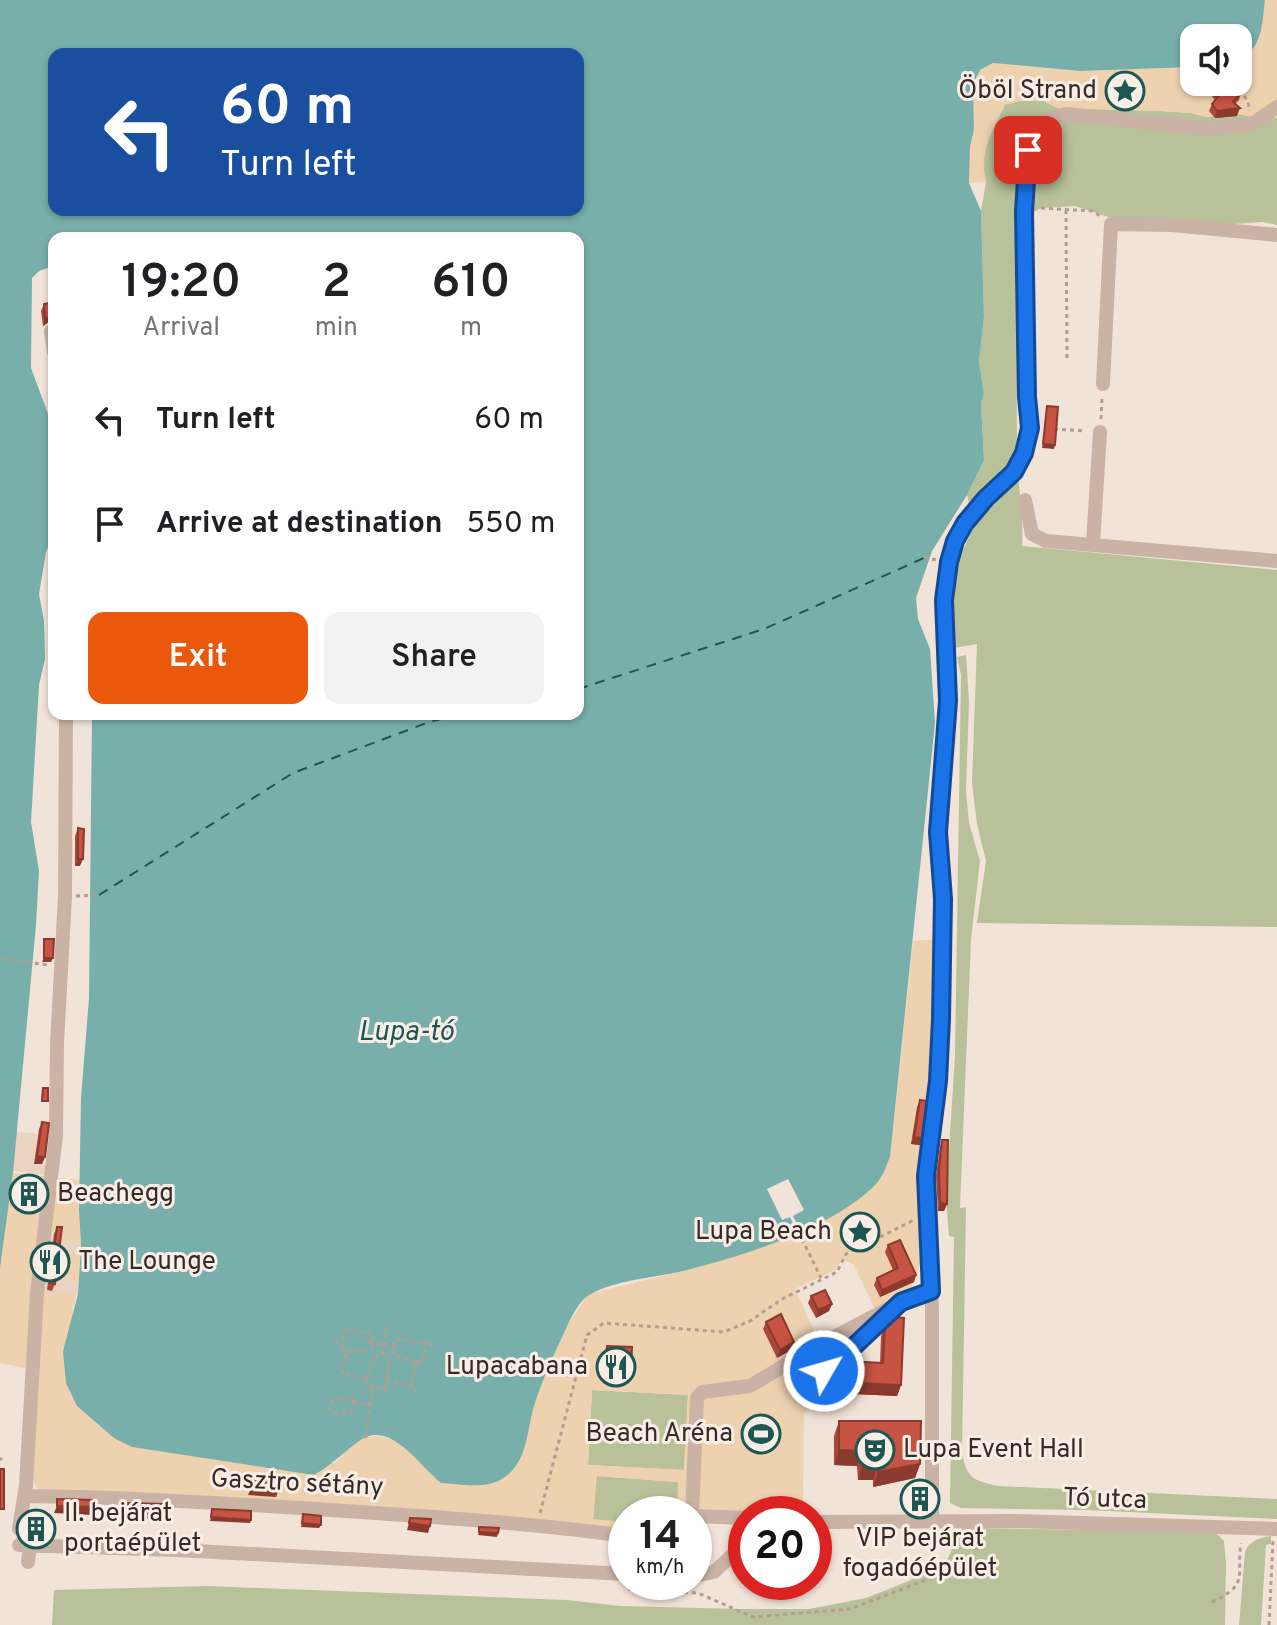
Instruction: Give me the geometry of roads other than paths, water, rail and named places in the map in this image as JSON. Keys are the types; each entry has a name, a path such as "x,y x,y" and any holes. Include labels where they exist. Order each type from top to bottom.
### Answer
{"street":[{"path":"932,1520 931,1291 926,1176 938,1081 941,1019 943,899 938,832 948,701 944,600 949,562 965,523 1014,472 1024,453 1030,428 1024,211 1028,150 1036,132 1048,119 1066,114 1211,129 1252,124 1277,107"},
{"path":"1103,384 1111,224 1172,225 1277,235"},
{"path":"1093,544 1100,432"},
{"path":"1025,500 1032,534 1046,541 1277,561"},
{"path":"28,1562 23,1540 24,1496 36,1306 56,1135 65,896 66,720"},
{"path":"694,1496 697,1398 702,1392 750,1386 817,1346 901,1302 931,1291"},
{"path":"817,1346 811,1355 812,1361 816,1368 824,1371 901,1302"},
{"name":"Gasztro sétány","path":"24,1496 233,1504 535,1524 608,1534"},
{"name":"Tó utca","path":"832,1522 924,1523 932,1520 1275,1529"},
{"path":"23,1540 608,1573"},
{"path":"712,1572 728,1559"}],"water":[{"name":"Lupa-tó","path":"0,0 1265,0 1262,26 1252,49 1252,24 1180,24 1180,67 1080,71 993,63 980,70 973,84 974,129 969,183 981,211 984,317 979,362 984,394 981,403 984,460 967,495 932,551 916,598 918,619 930,649 935,723 890,1157 876,1184 858,1200 811,1227 729,1259 622,1282 586,1297 572,1317 548,1369 534,1406 521,1457 509,1474 494,1483 441,1483 404,1448 382,1436 359,1441 314,1475 132,1447 114,1438 77,1406 66,1383 63,1351 78,1294 81,1246 81,1098 89,998 92,720 584,720 584,232 48,232 48,268 32,278 31,368 48,414 48,547 39,594 44,621 45,659 39,685 31,822 39,871 13,1173 0,1268"}],"place":[{"name":"Öböl Strand","path":"1125,91"},
{"name":"Beachegg","path":"29,1194"},
{"name":"Lupa Beach","path":"860,1232"},
{"name":"The Lounge","path":"50,1262"},
{"name":"Lupacabana","path":"616,1367"},
{"name":"Beach Aréna","path":"761,1434"},
{"name":"Lupa Event Hall","path":"875,1450"},
{"name":"VIP bejárat fogadóépület","path":"920,1499"},
{"name":"II. bejárat portaépület","path":"36,1529"}]}
